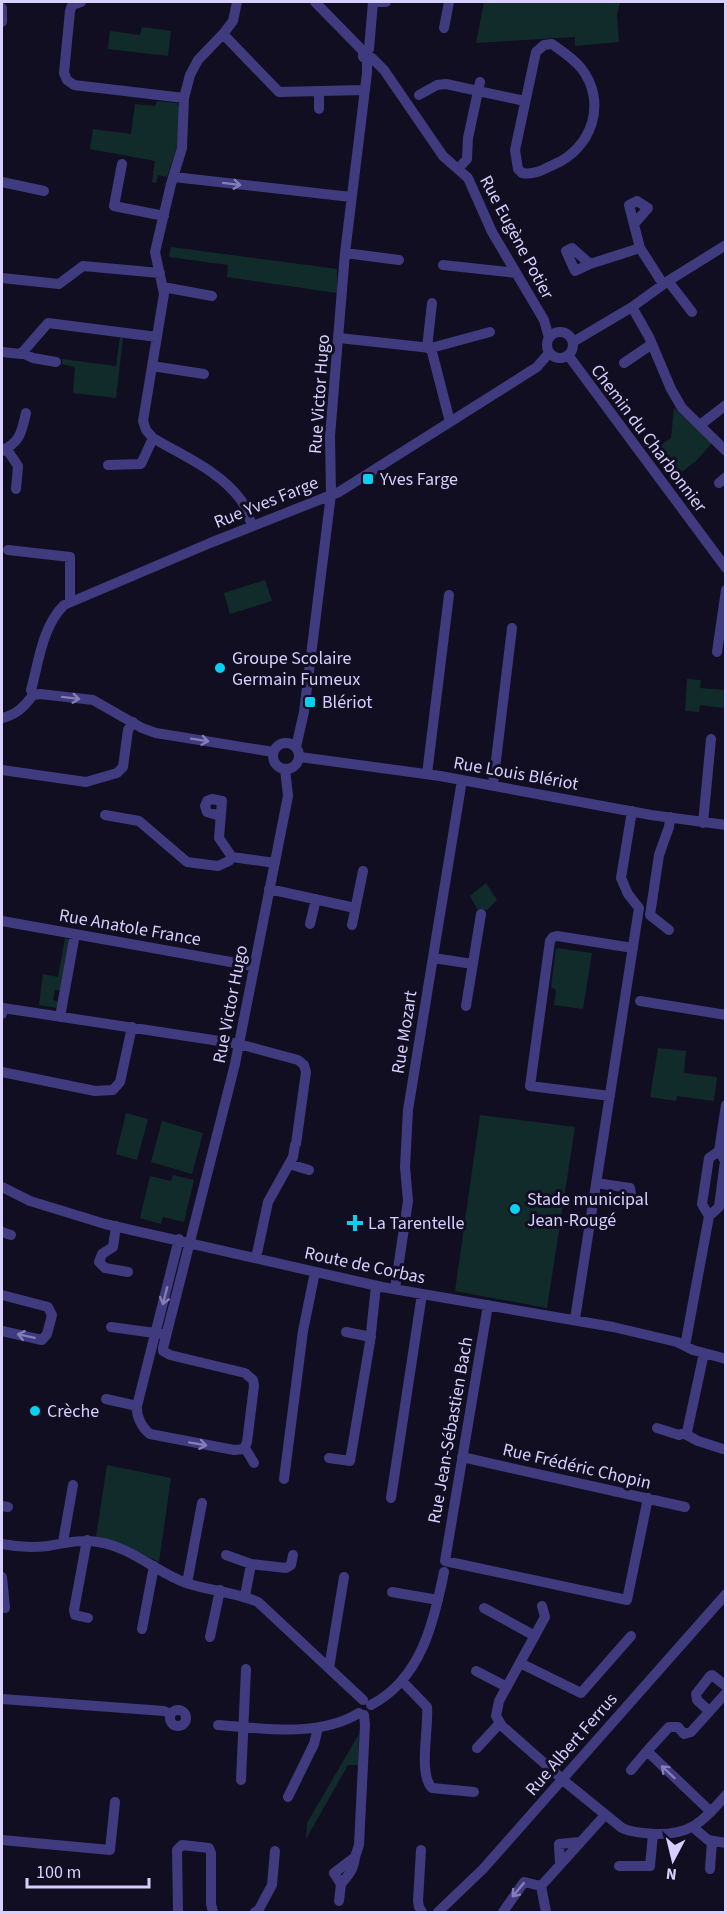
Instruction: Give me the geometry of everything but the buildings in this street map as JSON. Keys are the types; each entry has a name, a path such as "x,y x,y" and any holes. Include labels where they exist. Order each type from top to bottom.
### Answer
{"street":[{"path":"81,2 72,5 70,11 64,73 67,80 74,85 184,98"},
{"path":"237,2 233,21 224,34 198,60 190,75 184,98 182,148 155,252 164,294 143,421 146,430 153,438 218,476 243,502 252,526"},
{"name":"Rue Eugène Potier","path":"315,2 384,70 443,156 468,178 492,232 544,320 549,338"},
{"path":"373,2 386,2"},
{"name":"Rue Victor Hugo","path":"294,749 304,712 331,494 330,436 345,253 373,2"},
{"path":"444,28 449,2"},
{"path":"2,8 2,22"},
{"path":"349,37 360,40 370,33"},
{"path":"224,34 279,92 364,90"},
{"path":"552,44 580,67 587,78 594,106 593,119 586,139 575,152 560,163 529,174 522,173 518,169 515,150 525,101 536,52 544,45 552,44"},
{"path":"419,95 436,85 446,84 479,87 525,101"},
{"path":"458,169 467,159 468,138 479,87"},
{"path":"319,91 320,109"},
{"path":"122,164 114,206 164,216"},
{"path":"174,177 351,198"},
{"path":"2,182 44,191"},
{"path":"635,224 640,248 665,283 692,312"},
{"path":"573,342 726,245"},
{"path":"590,264 640,248"},
{"path":"345,253 399,260"},
{"path":"443,265 516,273"},
{"path":"2,278 59,284 83,266 160,273"},
{"path":"163,287 212,296"},
{"path":"432,303 429,348 450,422"},
{"path":"632,306 682,408 726,451"},
{"name":"Rue Eugène Potier","path":"544,320 559,332"},
{"path":"22,353 48,323 157,337"},
{"path":"339,338 429,348 490,332"},
{"path":"559,332 566,333 573,342 568,356 556,358 549,353 547,345 549,338 559,332"},
{"path":"624,363 652,344"},
{"path":"2,352 22,353 33,358 56,362"},
{"name":"Rue Yves Farge","path":"33,695 31,690 46,631 57,612 70,602 339,492 537,366 549,353"},
{"name":"Chemin du Charbonnier","path":"568,356 726,568"},
{"path":"152,366 204,375"},
{"path":"700,425 726,405"},
{"path":"16,489 18,466 4,449 20,438 26,413"},
{"path":"108,465 141,464 153,438"},
{"path":"8,550 69,557 70,602"},
{"path":"717,652 726,590"},
{"path":"427,774 449,595"},
{"path":"494,785 512,628"},
{"path":"2,718 12,716 33,695 93,700 156,734 273,752"},
{"path":"2,770 86,782 117,773 123,767 129,730 133,722"},
{"path":"704,823 711,739"},
{"path":"281,744 294,749 297,764 285,769 275,764 273,752 281,744"},
{"name":"Rue Louis Blériot","path":"294,749 632,811 726,825"},
{"name":"Rue Victor Hugo","path":"137,1406 161,1333 184,1240 225,1106 288,796 285,769"},
{"name":"Rue Mozart","path":"395,1289 408,1201 405,1167 408,1110 462,780"},
{"path":"575,1319 639,908 628,894 621,878 632,811"},
{"path":"105,815 139,820 187,862 218,866 232,857"},
{"path":"220,816 219,838 232,857 275,863"},
{"path":"669,930 650,915 659,855 669,827 670,817"},
{"path":"352,925 363,871"},
{"path":"269,889 355,908"},
{"path":"310,924 316,899"},
{"path":"466,1006 481,914"},
{"name":"Rue Anatole France","path":"2,921 253,966"},
{"path":"60,1017 75,934"},
{"path":"610,1096 530,1086 550,941 557,936 633,948"},
{"path":"433,957 473,964"},
{"path":"640,1001 726,1015"},
{"path":"2,1014 3,1008 239,1044 290,1056 304,1065 306,1081 296,1144 289,1164 268,1202 256,1258"},
{"path":"2,1072 95,1091 113,1090 120,1082 132,1027"},
{"path":"685,1346 709,1216 719,1207 725,1161 719,1151 726,1105"},
{"path":"709,1216 702,1204 709,1158 719,1151"},
{"path":"289,1164 309,1170"},
{"path":"596,1183 630,1188 631,1194"},
{"name":"Route de Corbas","path":"2,1187 30,1201 116,1226 376,1286 575,1319 650,1335 726,1359"},
{"path":"116,1226 112,1246 102,1254 99,1262 105,1268 128,1272"},
{"path":"285,1479 303,1331 315,1272"},
{"path":"329,1458 350,1461 371,1337 376,1286"},
{"path":"391,1498 423,1294"},
{"path":"2,1295 48,1307 52,1315 47,1334 42,1340 2,1331"},
{"name":"Rue Jean-Sébastien Bach","path":"367,1703 402,1681 418,1658 431,1629 444,1566 488,1305"},
{"path":"111,1327 161,1333 166,1353 245,1373 253,1380 245,1448 254,1463"},
{"path":"346,1332 371,1337"},
{"path":"685,1434 704,1353"},
{"path":"106,1399 137,1406 143,1428 150,1434 234,1450 245,1448"},
{"path":"657,1428 673,1434 685,1434 723,1449"},
{"name":"Rue Frédéric Chopin","path":"462,1457 685,1507"},
{"path":"63,1542 73,1485"},
{"path":"444,1566 627,1600 648,1498"},
{"path":"187,1583 202,1503"},
{"path":"87,1540 74,1610 75,1615 88,1618"},
{"path":"2,1544 18,1547 47,1546 87,1540 110,1544 187,1583 245,1596 258,1602 367,1703 358,1706 365,1725 359,1845 355,1857 334,1873 341,1884 339,1901"},
{"path":"226,1555 251,1564 285,1568 291,1565 293,1555"},
{"path":"245,1596 251,1564"},
{"path":"142,1629 154,1566"},
{"path":"329,1668 344,1577"},
{"path":"2,1578 5,1608"},
{"path":"210,1637 220,1590"},
{"path":"392,1592 438,1600"},
{"name":"Rue Albert Ferrus","path":"438,1912 483,1869 726,1594"},
{"path":"542,1606 545,1617 499,1701 496,1716 500,1723 562,1779 605,1815 629,1831 653,1834 682,1833 694,1828 726,1795"},
{"path":"484,1608 535,1636"},
{"path":"520,1663 581,1693 631,1636"},
{"path":"241,1780 246,1669"},
{"path":"476,1671 507,1687"},
{"path":"709,1711 696,1700 696,1694 710,1676 726,1686"},
{"path":"402,1681 427,1707 424,1773 427,1783 432,1788 474,1792"},
{"path":"631,1770 669,1728 673,1726 684,1734 688,1733 726,1693"},
{"path":"2,1699 164,1711 171,1714"},
{"path":"218,1725 318,1728 361,1714"},
{"path":"477,1748 500,1723"},
{"path":"288,1797 314,1744 318,1728"},
{"path":"647,1751 711,1812"},
{"path":"2,1840 110,1850 115,1802"},
{"path":"541,1886 605,1815"},
{"path":"694,1828 712,1842 726,1843"},
{"path":"619,1866 650,1866 653,1834"},
{"path":"710,1869 712,1842"},
{"path":"178,1912 177,1850 182,1845 209,1848 213,1912"},
{"path":"421,1850 418,1908 422,1912"},
{"path":"255,1912 258,1911 272,1885 275,1851"},
{"path":"503,1912 524,1882 541,1886"},
{"path":"541,1886 546,1912"}],"green space":[{"path":"484,2 620,2 617,15 619,42 575,46 575,37 476,43"},
{"path":"142,27 171,31 168,56 108,49 110,31 140,35"},
{"path":"157,101 177,103 180,111 178,140 167,177 158,175 156,183 152,182 155,161 90,149 93,129 131,134 135,104 155,106"},
{"path":"171,247 337,269 337,293 227,277 228,265 169,257"},
{"path":"120,337 123,338 116,398 73,393 75,367 62,364 62,359 116,366"},
{"path":"674,408 712,443 697,460 674,478 653,451 671,438"},
{"path":"265,580 272,601 230,614 224,593"},
{"path":"687,679 701,680 700,688 725,690 725,708 700,705 699,712 685,711"},
{"path":"486,883 497,900 487,910 477,909 470,896"},
{"path":"65,938 68,939 70,945 61,990 55,990 53,1000 59,1002 57,1008 39,1005 43,974 58,977"},
{"path":"556,948 592,953 583,1009 554,1005 556,990 551,987"},
{"path":"658,1048 686,1051 684,1073 717,1077 714,1101 677,1096 676,1101 650,1097"},
{"path":"126,1113 148,1119 137,1160 116,1154"},
{"name":"Stade municipal Jean-Rougé","path":"480,1115 575,1127 547,1308 455,1291"},
{"path":"162,1121 203,1133 192,1174 151,1162"},
{"path":"173,1175 194,1180 184,1222 163,1217 161,1224 140,1218 150,1176 171,1181"},
{"path":"107,1465 171,1478 159,1562 117,1542 96,1537"},
{"path":"359,1734 358,1765 348,1765 306,1839 307,1823"}],"place":[{"name":"Yves Farge","path":"368,479"},
{"name":"Groupe Scolaire Germain Fumeux","path":"220,668"},
{"name":"Blériot","path":"310,702"},
{"name":"Stade municipal Jean-Rougé","path":"515,1209"},
{"name":"La Tarentelle","path":"355,1223"},
{"name":"Crèche","path":"35,1411"}]}
